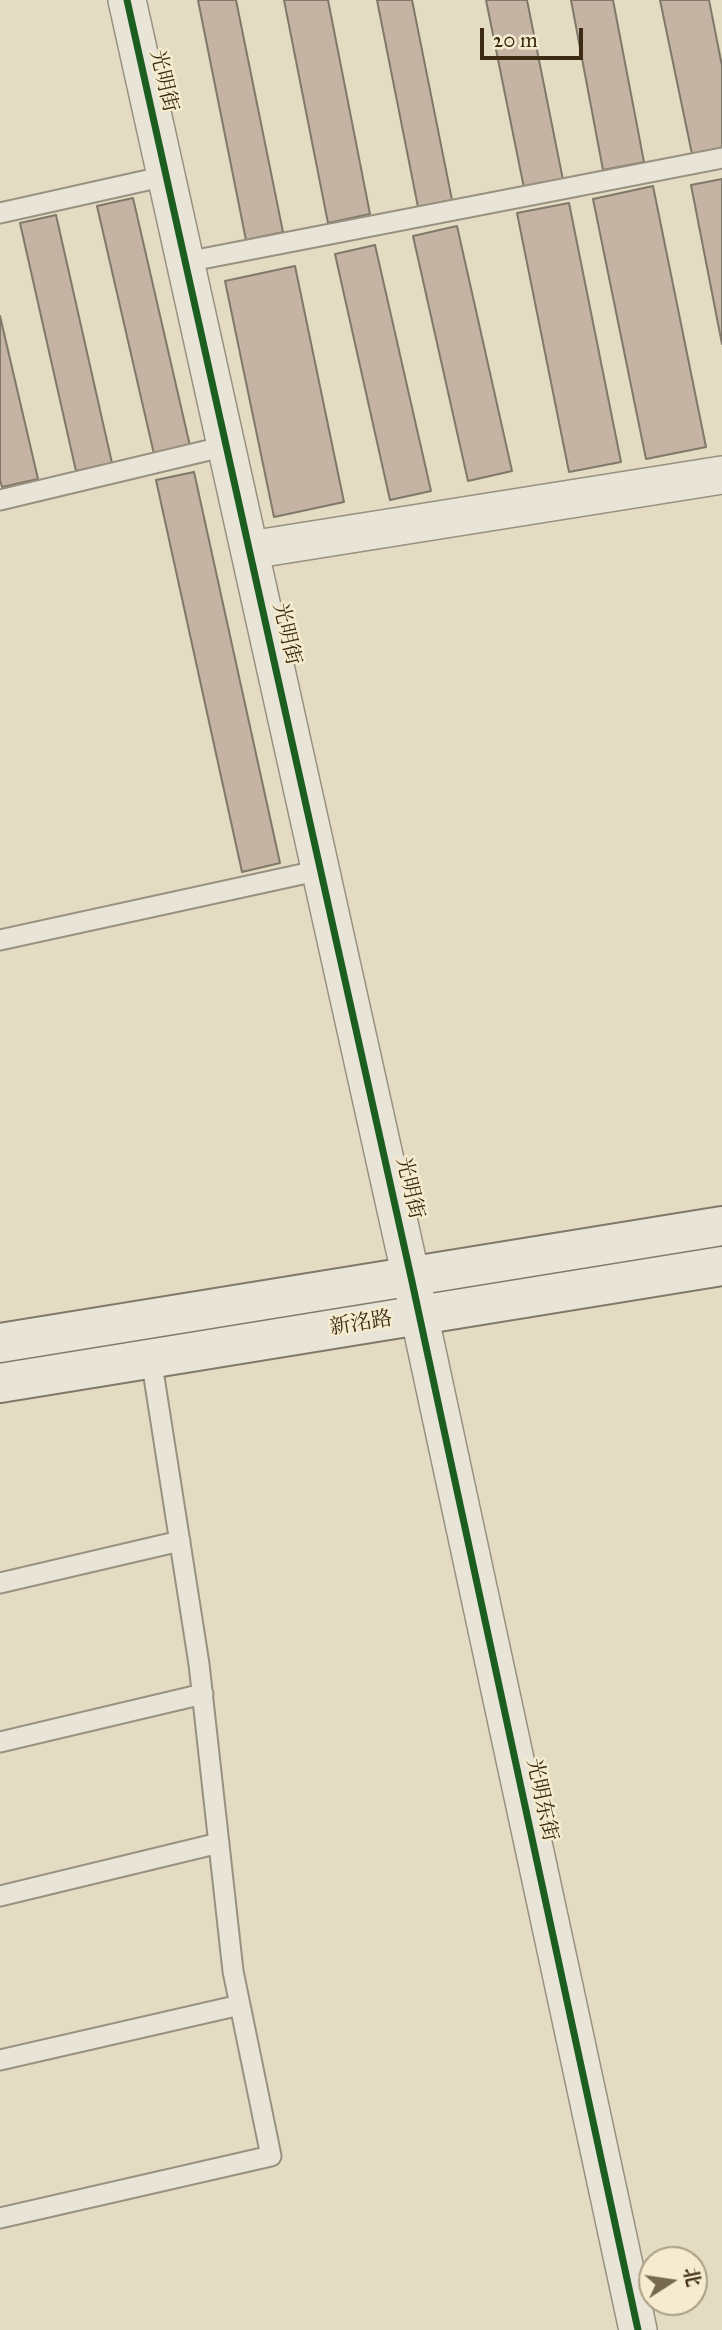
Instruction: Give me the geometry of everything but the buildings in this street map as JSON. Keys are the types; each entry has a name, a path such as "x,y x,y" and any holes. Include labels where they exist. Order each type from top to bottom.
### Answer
{"main road":[{"name":"新洺路","path":"0,1343 722,1226"},
{"name":"新洺路","path":"0,1383 722,1266"}],"street":[{"name":"光明街","path":"127,0 411,1276"},
{"path":"250,550 722,475"},
{"name":"光明东街","path":"411,1276 638,2330"}],"lane":[{"path":"186,262 722,158"},
{"path":"0,213 166,176"},
{"path":"0,500 226,446"},
{"path":"0,940 321,870"},
{"path":"0,2218 271,2156 233,1971 203,1695 151,1358"},
{"path":"0,1583 180,1541"},
{"path":"0,1742 203,1695"},
{"path":"0,1896 219,1843"},
{"path":"0,2060 240,2005"}],"cycle path":[{"path":"127,0 411,1277 638,2330"}]}
